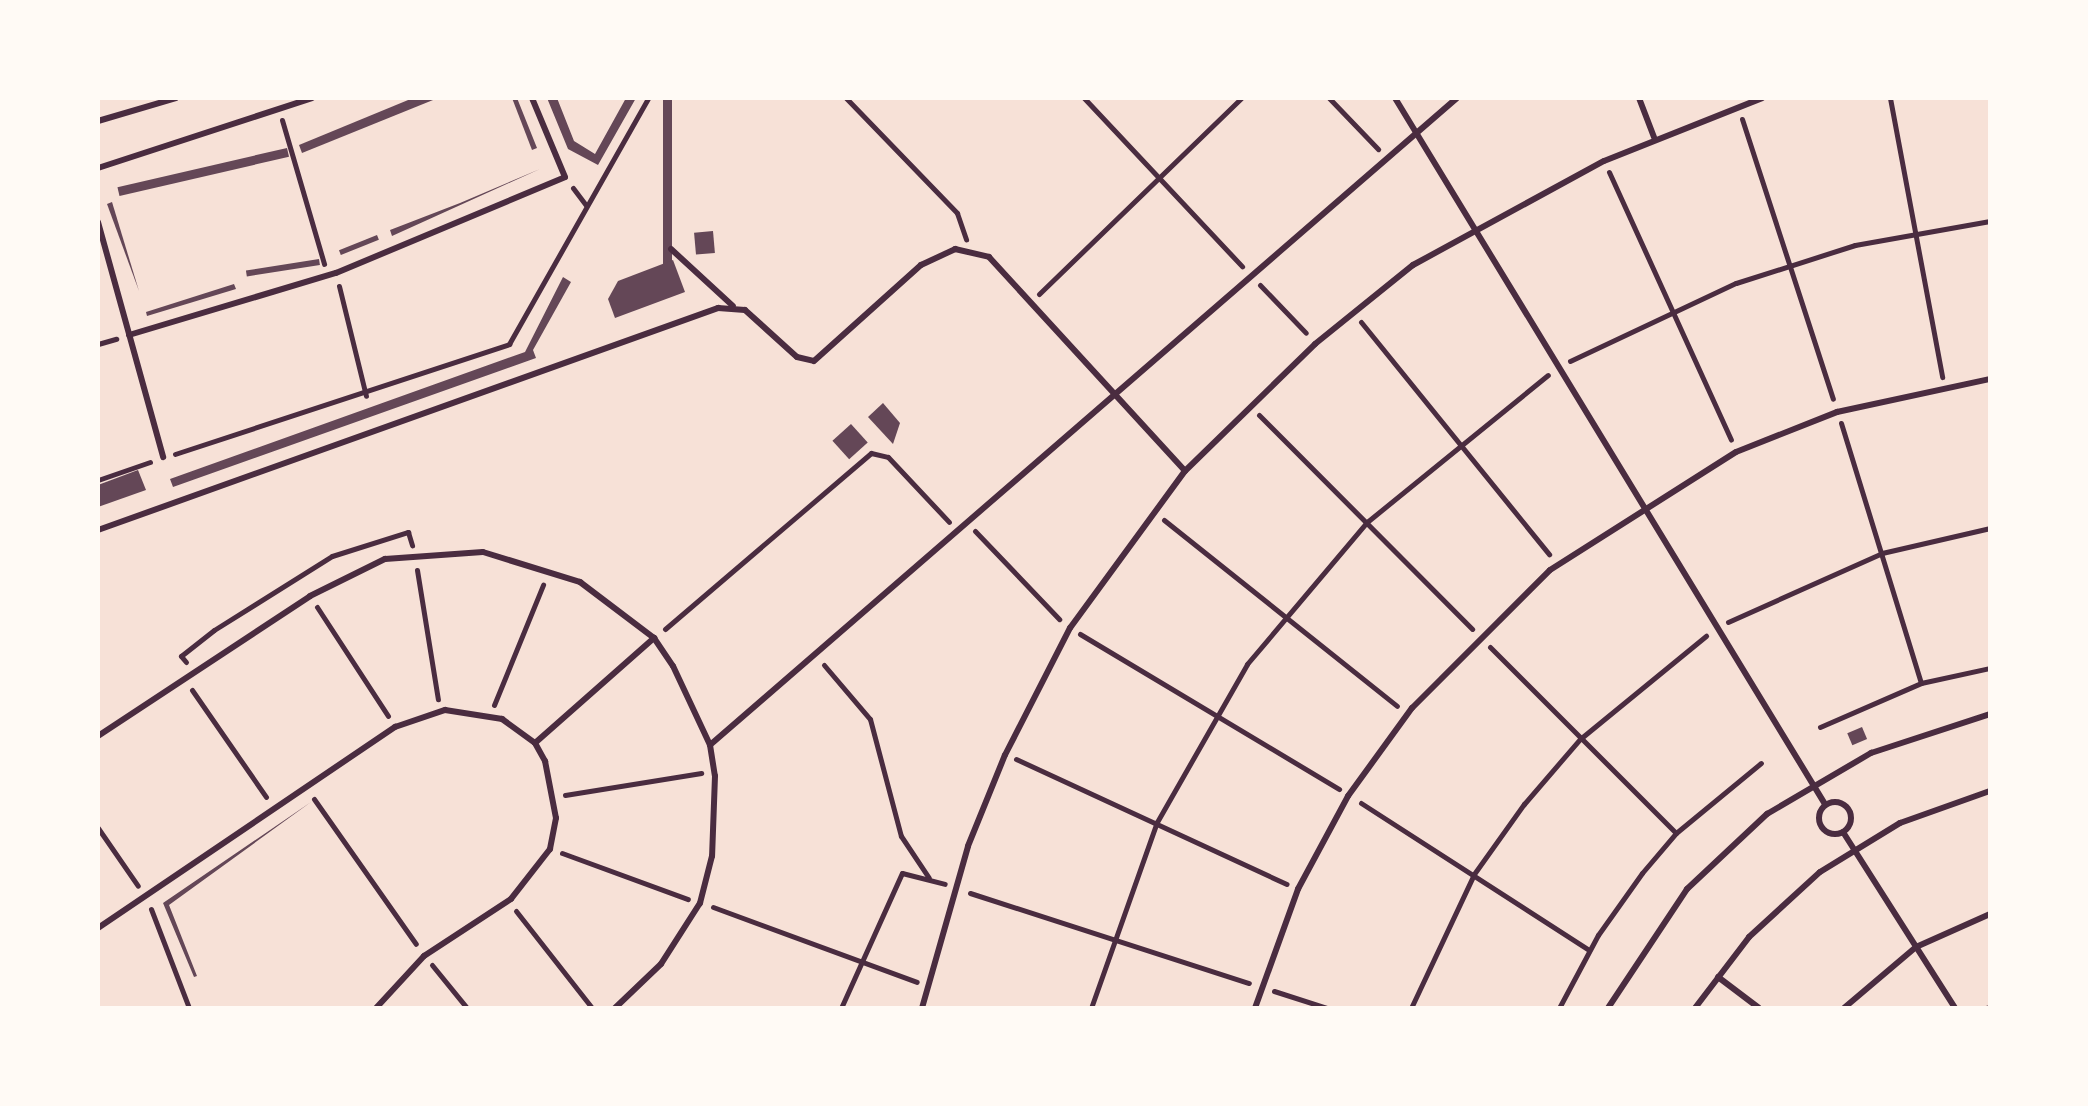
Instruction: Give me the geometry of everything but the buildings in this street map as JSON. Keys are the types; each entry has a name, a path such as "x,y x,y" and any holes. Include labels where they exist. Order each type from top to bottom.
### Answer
{"lane":[{"path":"98,121 176,98"},
{"path":"98,168 279,112 312,98"},
{"path":"129,335 336,273 565,177 532,98"},
{"path":"1395,98 1813,782 1825,804 1822,829 1843,832"},
{"path":"710,745 960,535 1113,397 1457,98"},
{"path":"1639,98 1654,137"},
{"path":"922,1008 955,887 1005,755 1070,628 1185,471 1248,405 1315,344 1353,312 1474,227 1654,137 1762,98"},
{"path":"98,222 163,457"},
{"path":"671,249 733,306 814,361 930,258 967,249 989,257 1113,397 1185,471"},
{"path":"98,530 691,315 733,306"},
{"path":"1255,1008 1298,889 1348,796 1407,715 1479,636 1557,564 1642,505 1736,452 1837,412 1943,386 1990,379"},
{"path":"98,736 310,596 385,559 414,553 483,552 549,569 620,608 654,638 689,692 710,745 714,771 712,856 700,903 661,964 615,1008"},
{"path":"535,743 654,638"},
{"path":"98,928 395,727 441,711 489,716 535,743 555,796 550,849 507,901 424,956 376,1008"},
{"path":"1608,1008 1687,889 1813,782 1871,753 1990,714"},
{"path":"1695,1008 1778,907 1852,849 1990,791"},
{"path":"1825,804 1848,807 1852,819 1843,832"},
{"path":"1843,832 1955,1008"},
{"path":"1844,1008 1916,947 1990,914"},
{"path":"1718,977 1759,1008"}],"path":[{"path":"98,480 163,457 366,396 509,344 648,98"},
{"path":"846,98 957,213 967,249"},
{"path":"1084,98 1315,344"},
{"path":"1030,303 1241,98"},
{"path":"1329,98 1388,159"},
{"path":"1890,98 1943,386"},
{"path":"1738,107 1921,683"},
{"path":"279,112 323,259"},
{"path":"1604,161 1736,452"},
{"path":"565,177 586,206"},
{"path":"1091,1008 1110,941 1157,822 1216,714 1283,616 1367,522 1459,442 1559,367 1671,310 1791,266 1916,232 1990,221"},
{"path":"336,273 366,396"},
{"path":"1353,312 1557,564"},
{"path":"1248,405 1676,833"},
{"path":"654,638 871,453 888,457 960,535"},
{"path":"1154,512 1407,715"},
{"path":"970,526 1017,582 1070,628 1216,714 1474,874 1589,950"},
{"path":"1411,1008 1474,874 1580,739 1717,627 1882,553 1990,528"},
{"path":"181,656 332,556 408,532"},
{"path":"414,553 441,711"},
{"path":"489,716 549,569"},
{"path":"310,596 395,727"},
{"path":"817,655 870,719 901,836 929,878"},
{"path":"1820,727 1921,683 1990,668"},
{"path":"185,679 274,809"},
{"path":"1005,755 1298,889"},
{"path":"1559,1008 1589,950 1676,833 1761,763"},
{"path":"555,796 714,771"},
{"path":"314,799 424,956 467,1008"},
{"path":"98,828 143,898 189,1008"},
{"path":"550,849 927,986"},
{"path":"841,1008 902,873 929,878 1110,941 1327,1008"},
{"path":"507,901 592,1008"}]}
